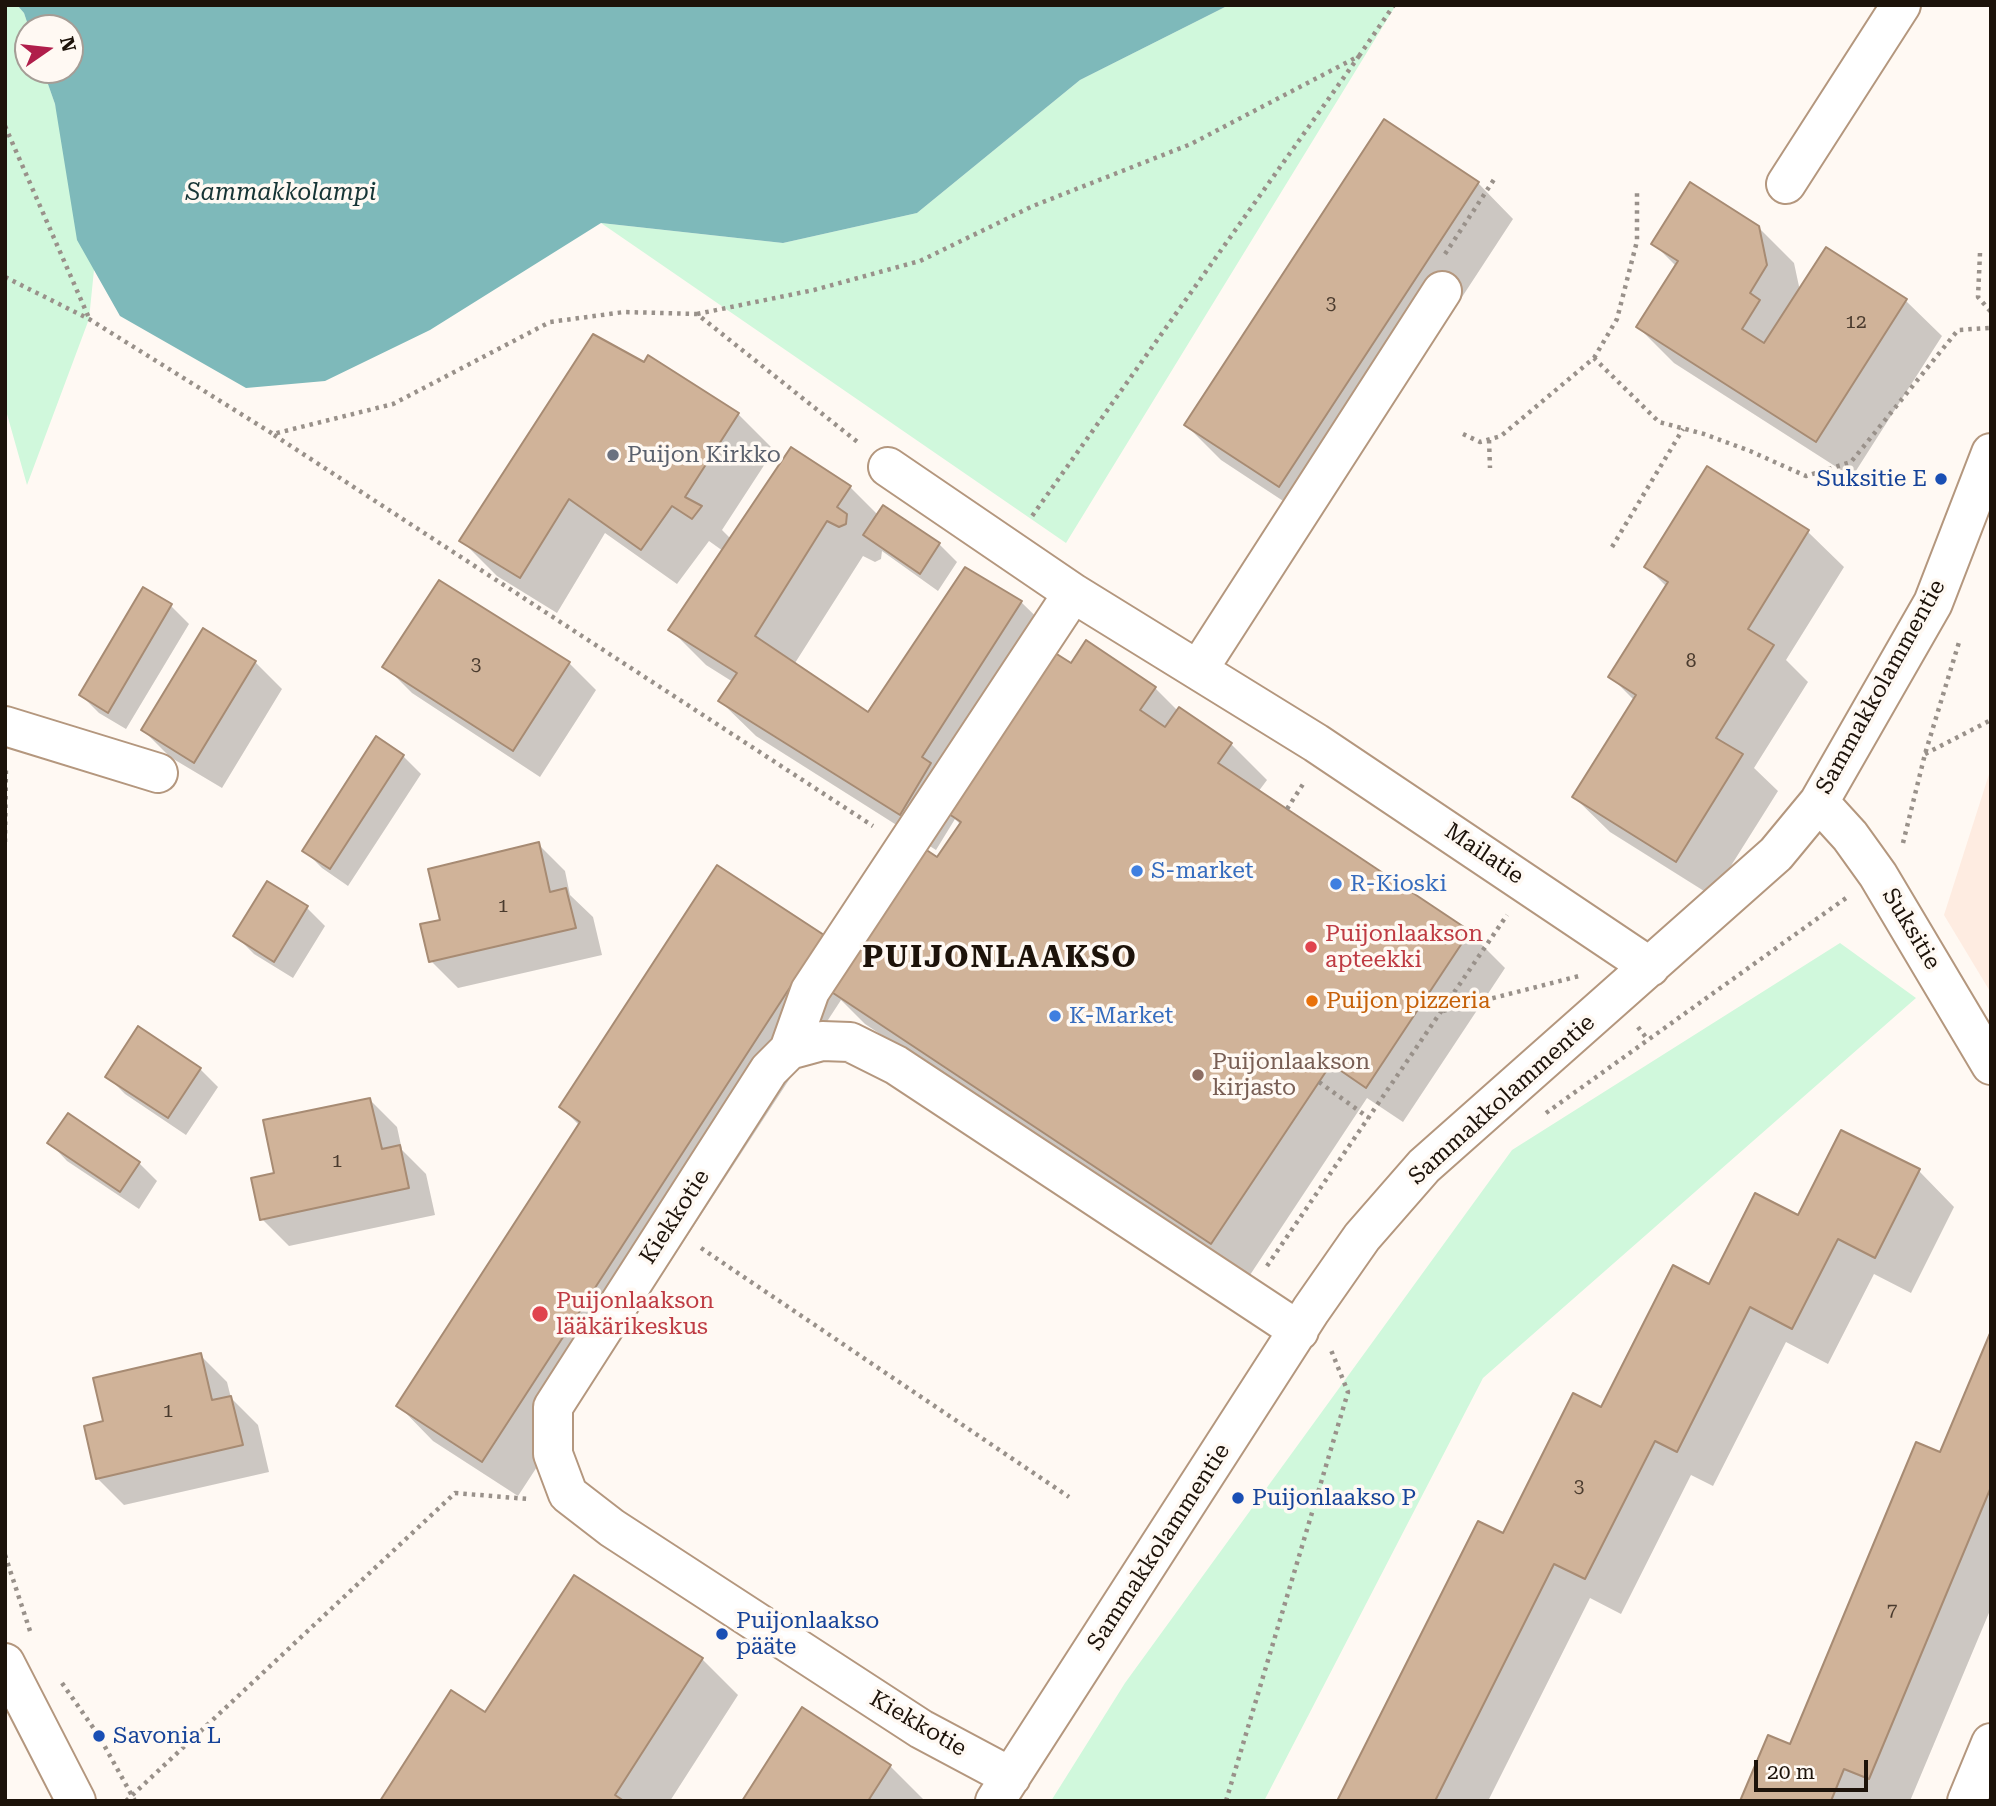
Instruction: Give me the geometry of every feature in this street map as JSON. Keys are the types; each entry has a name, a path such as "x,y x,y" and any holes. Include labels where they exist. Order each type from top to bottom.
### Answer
{"street":[{"path":"1786,184 1901,5"},
{"path":"1198,670 1442,291"},
{"name":"Sammakkolammentie","path":"1003,1789 1311,1345 1362,1237 1424,1166 1776,854 1819,802 1933,603 1991,453"},
{"name":"Mailatie","path":"888,467 1073,593 1198,670 1312,761 1650,967"},
{"path":"789,1050 810,991 1073,593"},
{"path":"5,726 158,774"},
{"name":"Suksitie","path":"1819,802 1850,836 1878,875 1991,1065"},
{"path":"789,1050 822,1041 850,1042 896,1065 1311,1345"},
{"name":"Kiekkotie","path":"789,1050 769,1070 553,1406 552,1454 568,1494 612,1528 921,1729 1003,1789"},
{"path":"5,1663 76,1801"},
{"path":"1967,1801 1991,1743"}],"path":[{"path":"1009,549 1394,5"},
{"path":"273,434 393,404 550,322 624,312 697,314 814,290 920,261 1033,206 1191,144 1359,56"},
{"path":"5,126 89,319"},
{"path":"1463,434 1480,442 1501,436 1594,358 1617,319 1637,241 1637,189"},
{"path":"1980,253 1978,297 1991,312"},
{"path":"5,277 89,319 273,434 905,847"},
{"path":"697,314 888,467"},
{"path":"1594,358 1659,422 1750,451 1806,476 1851,462 1958,330 1990,328"},
{"path":"1612,547 1684,429"},
{"path":"1489,440 1490,468"},
{"path":"1540,1118 1900,857 1925,754 1964,628"},
{"path":"1925,754 1991,720"},
{"path":"5,726 5,842"},
{"path":"1287,809 1312,761"},
{"path":"1261,1275 1500,928"},
{"path":"1443,1010 1590,973"},
{"path":"1319,1082 1369,1118"},
{"path":"712,1257 1069,1497"},
{"path":"1226,1801 1348,1392 1330,1347 1311,1345"},
{"path":"126,1801 134,1798 454,1493 531,1500 568,1494"},
{"path":"5,1555 31,1633 38,1644"},
{"path":"59,1677 99,1736 134,1798"}],"shaded area":[{"path":"1991,768 1991,993 1944,915"}],"green space":[{"path":"5,5 17,5 24,14 14,14 14,84 48,84 95,260 89,319 27,485 5,407"},
{"path":"1229,5 1396,5 1066,543 601,223 783,243 917,213 1080,80"},
{"path":"1840,943 1916,998 1483,1378 1264,1801 1051,1801 1125,1683 1512,1150"}],"water":[{"name":"Sammakkolampi","path":"17,5 1229,5 1080,80 917,213 783,243 601,223 430,330 325,381 246,388 120,316 77,240 55,104 48,84 84,84 84,14 24,13"}],"building":[{"path":"1384,119 1479,182 1279,487 1184,425"},
{"path":"1690,182 1759,226 1767,265 1750,293 1760,300 1742,329 1764,343 1826,247 1907,299 1816,442 1636,327 1678,261 1651,244"},
{"name":"Puijon Kirkko","path":"593,334 644,362 648,355 739,413 685,497 702,506 692,519 672,506 641,550 569,499 520,578 459,541"},
{"path":"791,447 851,486 837,507 847,514 846,524 839,527 827,521 755,636 868,712 965,567 1022,601 922,757 931,763 900,815 718,701 737,673 668,630"},
{"path":"1707,466 1809,530 1748,629 1774,645 1716,738 1743,754 1676,862 1572,797 1636,695 1608,677 1668,582 1644,567"},
{"path":"883,505 940,543 920,574 863,535"},
{"path":"439,580 570,662 513,751 382,667"},
{"path":"143,587 172,604 108,713 79,695"},
{"path":"203,628 256,661 194,763 141,730"},
{"path":"1086,640 1156,687 1140,710 1165,727 1179,707 1232,743 1218,763 1470,931 1366,1088 1331,1064 1211,1244 827,989 922,847 937,857 961,822 946,812 1052,651 1071,663"},
{"path":"376,736 404,755 330,869 302,851"},
{"path":"539,842 550,892 566,888 576,928 429,962 420,924 440,920 428,869"},
{"path":"717,865 824,935 482,1462 396,1406 580,1122 559,1107"},
{"path":"267,881 308,906 274,962 233,936"},
{"path":"138,1026 201,1068 168,1118 105,1077"},
{"path":"370,1098 382,1149 400,1145 409,1188 260,1220 251,1178 274,1173 263,1120"},
{"path":"68,1113 140,1162 120,1192 47,1143"},
{"path":"1841,1130 1920,1169 1875,1258 1838,1239 1792,1329 1750,1307 1677,1452 1655,1441 1585,1579 1554,1564 1435,1801 1337,1801 1478,1521 1503,1533 1573,1393 1601,1407 1673,1265 1709,1284 1755,1193 1798,1215"},
{"path":"1991,1331 1991,1487 1869,1779 1844,1769 1831,1801 1740,1801 1768,1735 1790,1744 1916,1442 1940,1452"},
{"path":"201,1353 212,1400 231,1396 243,1445 96,1479 84,1426 103,1421 93,1378"},
{"path":"574,1575 703,1658 615,1795 624,1801 380,1801 451,1690 485,1712"},
{"path":"802,1707 891,1765 868,1801 742,1801"}],"place":[{"name":"Puijon Kirkko","path":"613,455"},
{"name":"Suksitie E","path":"1941,479"},
{"name":"S-market","path":"1137,871"},
{"name":"R-Kioski","path":"1336,884"},
{"name":"Puijonlaakson apteekki","path":"1311,947"},
{"name":"Puijon pizzeria","path":"1312,1001"},
{"name":"K-Market","path":"1055,1016"},
{"name":"Puijonlaakson kirjasto","path":"1198,1075"},
{"name":"Puijonlaakson lääkärikeskus","path":"540,1314"},
{"name":"Puijonlaakso P","path":"1238,1498"},
{"name":"Puijonlaakso pääte","path":"722,1634"},
{"name":"Savonia L","path":"99,1736"}],"district":[{"name":"PUIJONLAAKSO","path":"1000,958"}]}
